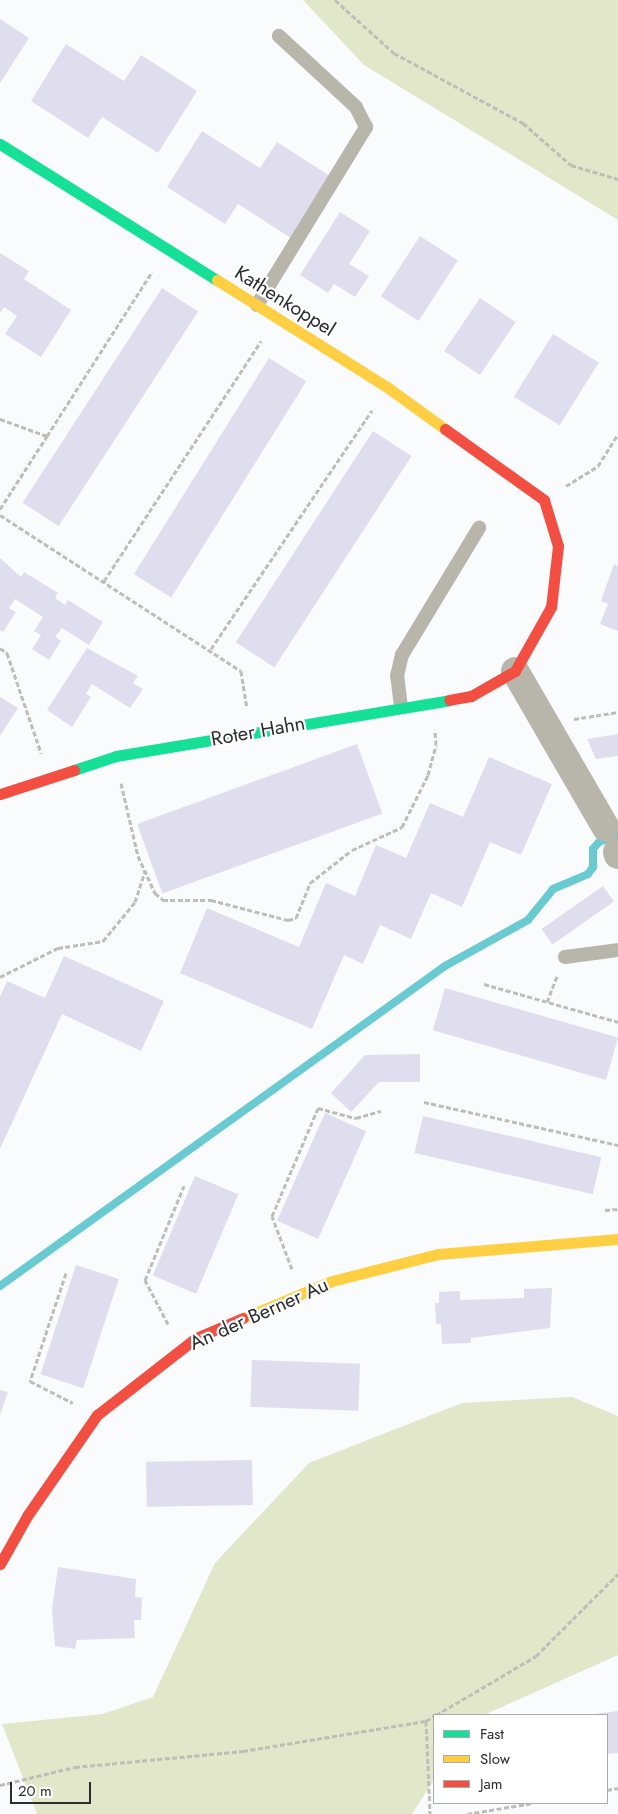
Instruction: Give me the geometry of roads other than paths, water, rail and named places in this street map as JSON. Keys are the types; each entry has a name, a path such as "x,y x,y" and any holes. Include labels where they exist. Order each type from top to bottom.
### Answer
{"street":[{"name":"Kathenkoppel","path":"0,144 387,386 544,500 558,546 551,608 515,671"},
{"name":"Roter Hahn","path":"0,794 116,756 472,696 515,671"},
{"path":"515,671 613,845"},
{"name":"An der Berner Au","path":"0,1564 27,1516 97,1415 196,1338 332,1281 438,1254 618,1239"}],"lane":[{"path":"256,305 366,127 356,107 279,36"},
{"path":"401,707 398,676 402,656 479,528"},
{"path":"565,957 618,950"}],"waterway":[{"path":"0,1286 445,966 528,920 553,889 588,874 593,867 593,849 600,841 618,838"}]}
